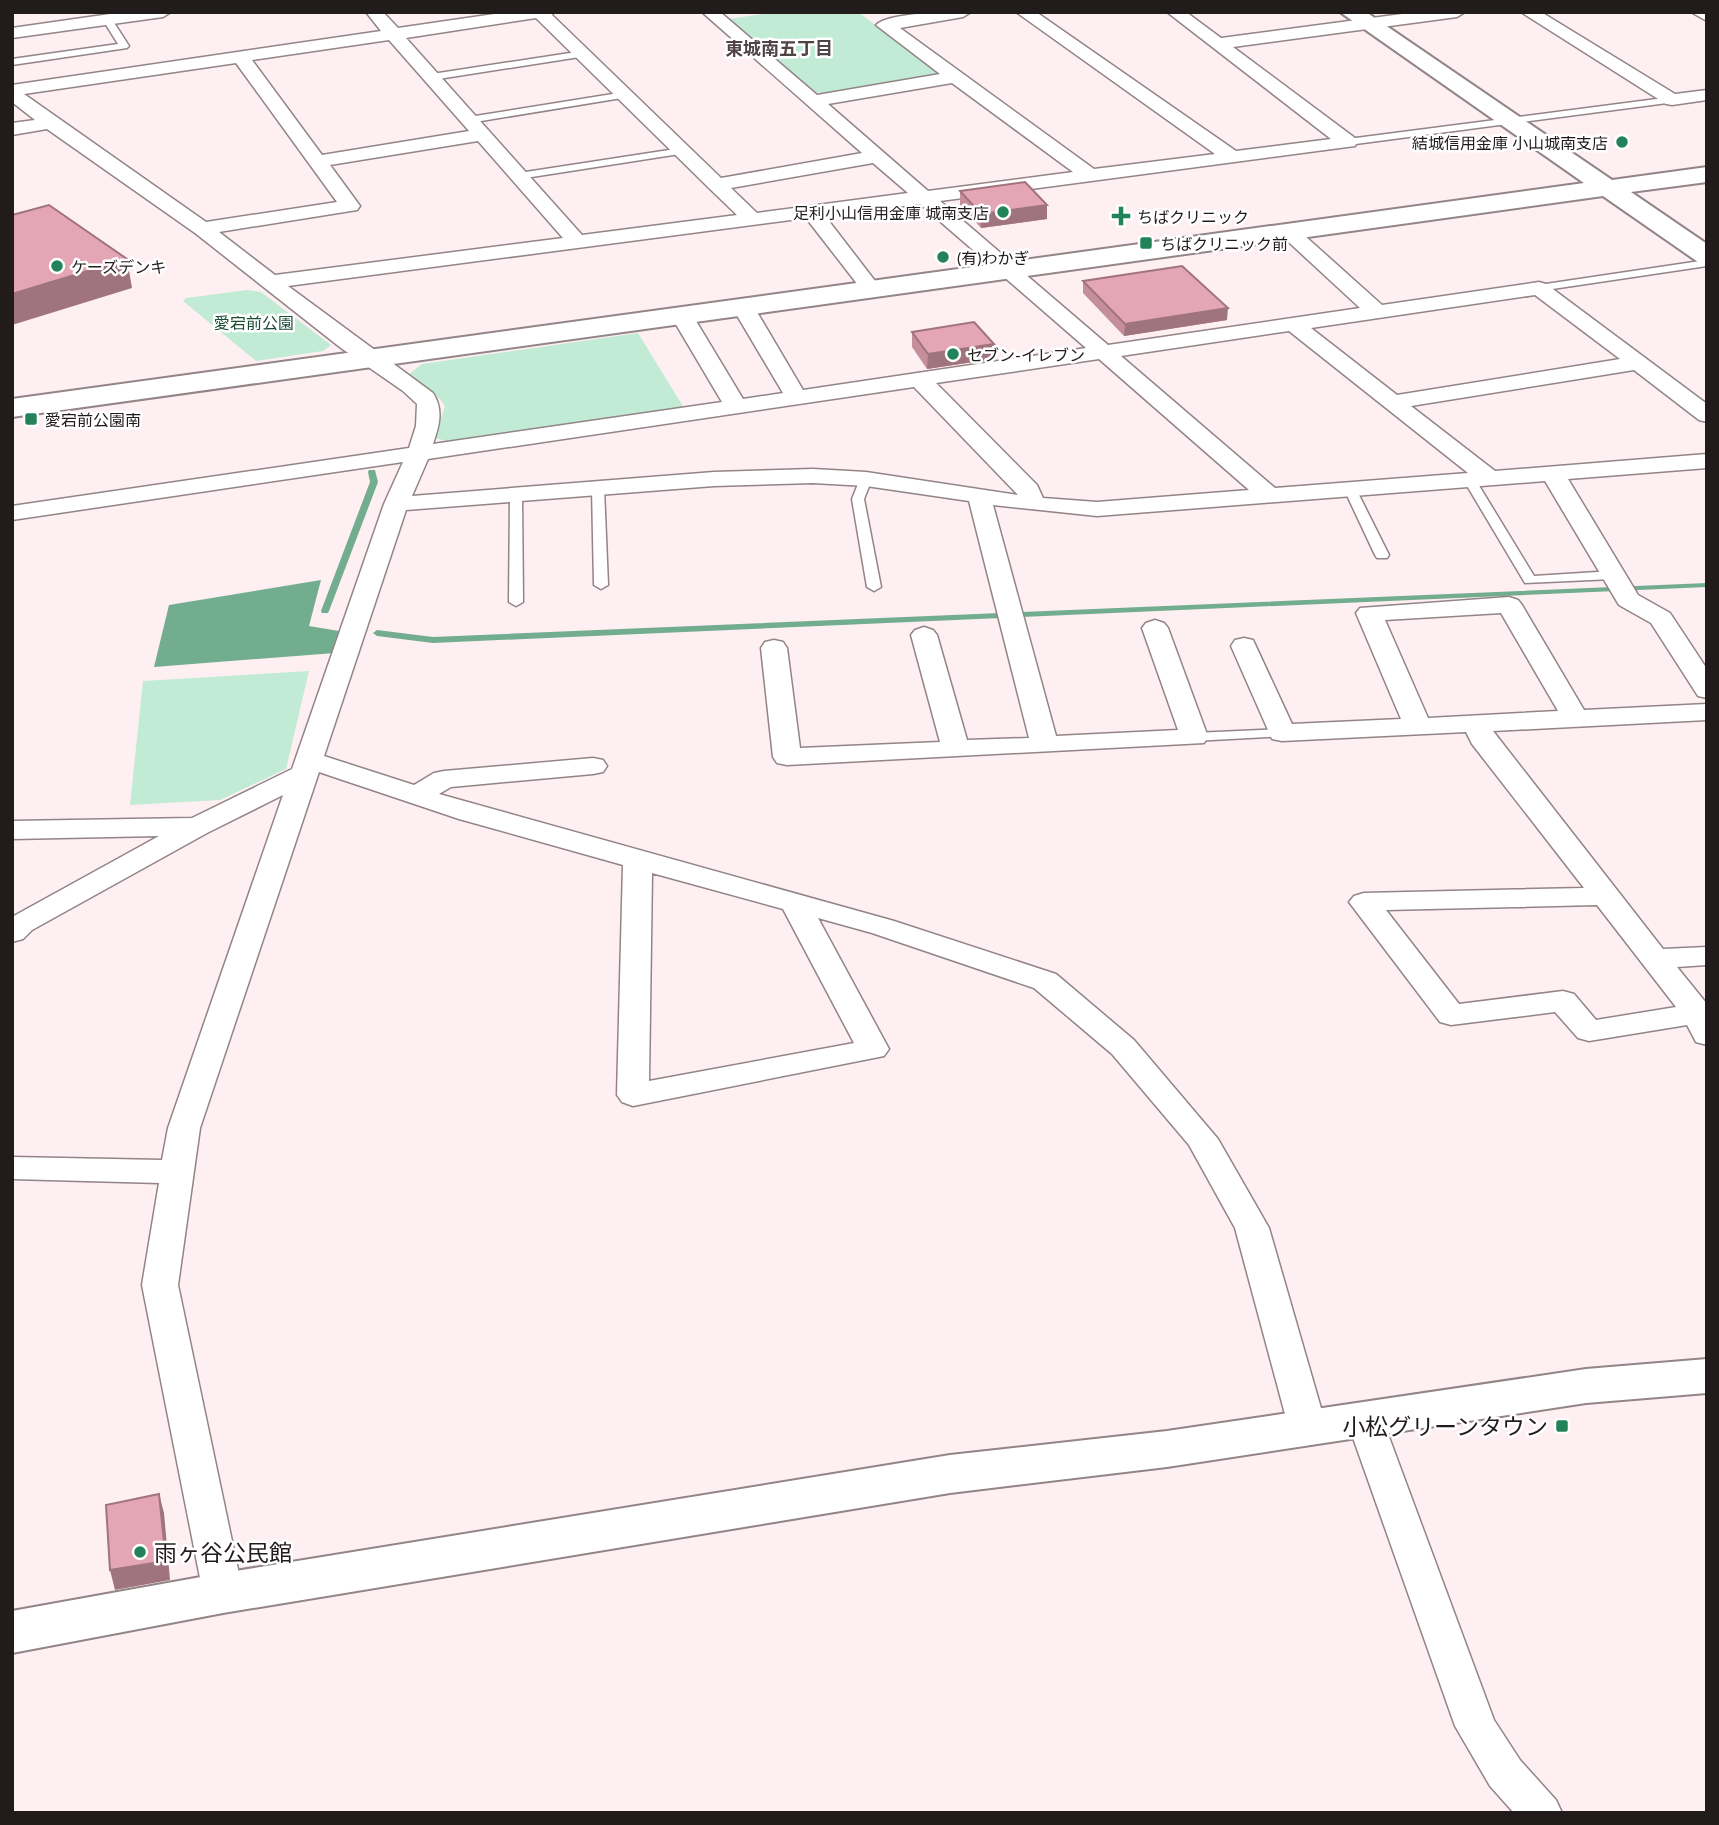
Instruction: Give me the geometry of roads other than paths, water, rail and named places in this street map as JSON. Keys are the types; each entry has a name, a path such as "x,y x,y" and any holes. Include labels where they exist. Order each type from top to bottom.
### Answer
{"street":[{"path":"12,33 70,18 108,20 163,12"},
{"path":"374,12 577,242"},
{"path":"12,91 542,12 752,219"},
{"path":"710,12 1270,496"},
{"path":"963,12 885,25 1089,175"},
{"path":"1024,12 1231,156"},
{"path":"1175,12 1348,142"},
{"path":"1218,44 1359,18 1457,12"},
{"path":"1530,12 1672,100 1707,95"},
{"path":"1699,12 1707,16"},
{"path":"1359,18 1707,256"},
{"path":"202,229 350,206 240,56"},
{"path":"815,101 953,77"},
{"path":"12,91 49,122 202,229 370,359 425,398 429,417 396,504 184,1128 160,1285 223,1593"},
{"path":"12,129 49,122"},
{"path":"317,161 476,127"},
{"path":"271,282 1348,142"},
{"path":"717,185 878,156"},
{"path":"12,408 1707,174"},
{"path":"811,211 872,290"},
{"path":"1288,231 1377,312"},
{"path":"12,513 1539,288 1707,415"},
{"path":"743,307 797,398"},
{"path":"682,316 737,407"},
{"path":"1293,324 1393,402 1479,478"},
{"path":"1393,402 1639,363"},
{"path":"919,379 1029,490 1032,503"},
{"path":"396,504 801,476 866,479 1032,503 1097,509 1707,461"},
{"path":"1552,472 1628,600 1661,618 1707,690"},
{"path":"979,496 1045,746"},
{"path":"1418,726 1369,613 1509,605 1575,718"},
{"path":"775,648 787,757 1194,737 1155,628"},
{"path":"924,635 956,750"},
{"path":"1244,646 1282,733 1707,712"},
{"path":"1477,723 1482,738 1656,959 1702,1024"},
{"path":"416,796 443,779 593,766"},
{"path":"12,933 21,924 306,767 883,927 1045,981 1123,1048 1202,1139 1252,1228 1308,1429"},
{"path":"12,830 197,827"},
{"path":"638,860 633,1095 873,1049 795,903"},
{"path":"1606,896 1364,902 1451,1015 1563,1001 1589,1031 1702,1024"},
{"path":"1656,959 1707,956"},
{"path":"12,1168 178,1172"},
{"path":"12,1632 223,1593 950,1474 1167,1449 1586,1387 1707,1377"},
{"path":"1364,1418 1476,1726 1506,1773 1541,1813"}],"lane":[{"path":"12,62 124,46 108,20"},
{"path":"432,77 583,54"},
{"path":"476,127 625,95"},
{"path":"1348,142 1672,100"},
{"path":"519,176 682,151"},
{"path":"1539,288 1707,263"},
{"path":"1479,478 1530,580 1613,575"},
{"path":"866,479 858,499 874,587"},
{"path":"598,488 601,585"},
{"path":"1350,489 1382,555"},
{"path":"516,495 516,603"},
{"path":"1194,737 1282,733"}],"waterway":[{"path":"325,611 374,482 372,472"},
{"path":"377,633 433,640 1707,585"}],"place":[{"name":"結城信用金庫 小山城南支店","path":"1622,142"},
{"name":"足利小山信用金庫 城南支店","path":"1003,212"},
{"name":"ちばクリニック","path":"1121,216"},
{"name":"ちばクリニック前","path":"1146,243"},
{"name":"(有)わかぎ","path":"943,257"},
{"name":"ケーズデンキ","path":"57,266"},
{"name":"セブン-イレブン","path":"953,354"},
{"name":"愛宕前公園南","path":"31,419"},
{"name":"小松グリーンタウン","path":"1562,1426"},
{"name":"雨ヶ谷公民館","path":"140,1552"}],"district":[{"name":"東城南五丁目","path":"779,48"}],"park label":[{"name":"愛宕前公園","path":"254,322"}]}
